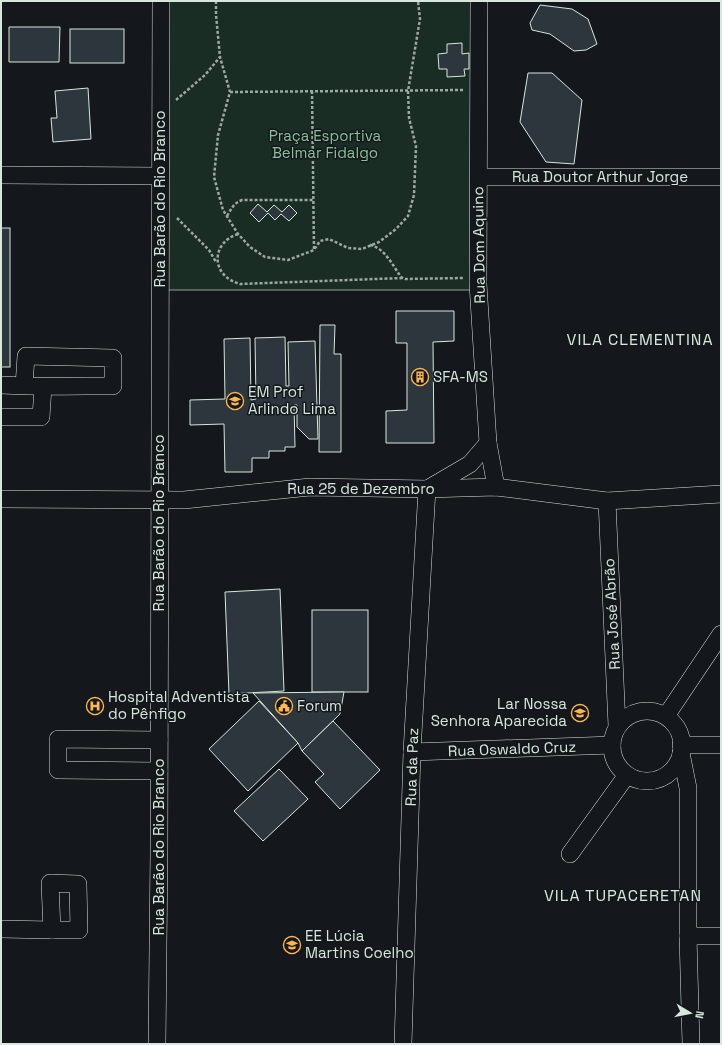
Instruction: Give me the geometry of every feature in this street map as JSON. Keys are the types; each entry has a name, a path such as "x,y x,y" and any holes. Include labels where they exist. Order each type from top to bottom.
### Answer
{"street":[{"name":"Rua Barão do Rio Branco","path":"157,1044 161,1"},
{"name":"Rua Dom Aquino","path":"479,1 478,284 488,443 496,487"},
{"path":"1,175 51,174 160,176"},
{"name":"Rua Doutor Arthur Jorge","path":"478,177 721,177"},
{"path":"1,385 44,387 113,386 113,358 26,356 24,386"},
{"path":"1,417 41,417 44,387"},
{"path":"427,490 470,464 488,443"},
{"name":"Rua 25 de Dezembro","path":"1,499 184,500 310,486 427,490 496,487 607,501 721,494"},
{"name":"Rua da Paz","path":"403,1044 412,752 427,490"},
{"name":"Rua José Abrão","path":"607,501 617,726"},
{"path":"666,716 721,634"},
{"path":"681,749 676,766 666,776 653,781 639,781 627,775 617,765 612,752 612,738 617,726 627,716 640,711 654,711 666,716 676,726 681,739 681,749 688,788 688,936 691,1044"},
{"path":"159,740 58,739 58,770 159,771"},
{"name":"Rua Oswaldo Cruz","path":"412,752 612,745"},
{"path":"681,749 721,745"},
{"path":"570,854 627,775"},
{"path":"1,929 52,930"},
{"path":"688,936 721,936"}],"path":[{"path":"216,1 220,57 230,92 218,135 214,177 223,210 238,234 250,247 265,256 288,260 314,250 320,242 329,239 348,248 362,249 379,242 396,229 408,216 414,195 416,146 409,118 408,91 420,19 418,1"},
{"path":"160,109 174,102 185,93 205,75 220,57"},
{"path":"230,92 479,90"},
{"path":"312,91 314,250"},
{"path":"227,216 231,208 237,202 242,200 313,200"},
{"path":"160,202 209,250 222,275 231,282 240,284 461,277 470,279 478,284"},
{"path":"218,268 217,259 223,245 233,235 238,234"},
{"path":"370,245 377,247 382,251 403,278"}],"green space":[{"name":"Praça Esportiva Belmar Fidalgo","path":"161,1 478,1 478,290 160,290"}],"building":[{"path":"540,5 572,9 588,19 597,44 586,50 574,51 550,34 532,30 530,23"},
{"path":"9,27 60,27 59,62 9,62"},
{"path":"70,29 124,29 124,63 70,63"},
{"path":"462,43 462,54 469,53 469,69 464,69 465,76 447,77 447,69 439,69 438,54 447,53 447,44"},
{"path":"528,73 552,73 582,100 574,164 546,162 520,122"},
{"path":"88,88 91,139 53,142 51,118 57,118 55,91"},
{"path":"258,204 267,212 274,205 282,212 289,205 297,213 289,221 281,214 275,220 268,213 259,222 250,213"},
{"path":"1,228 10,228 10,367 1,367"},
{"name":"SFA-MS","path":"396,311 454,311 454,341 433,342 434,443 386,443 386,411 407,410 407,343 396,343"},
{"path":"320,325 335,325 334,354 341,354 341,452 319,452"},
{"path":"285,337 286,386 289,386 288,342 315,341 318,439 309,439 297,427 297,405 294,405 295,447 285,447 285,451 269,451 269,458 252,458 252,472 225,472 224,424 190,425 190,400 225,399 224,339 250,338 251,400 256,399 255,338"},
{"path":"280,589 284,691 229,694 225,592"},
{"path":"312,610 368,610 368,692 312,692"},
{"path":"344,692 340,714 302,751 298,743 253,693"},
{"path":"259,701 298,743 248,791 209,749"},
{"path":"333,721 380,770 340,809 315,782 324,774 302,751"},
{"path":"279,769 308,799 263,841 234,811"}],"place":[{"name":"SFA-MS","path":"420,377"},
{"name":"EM Prof Arlindo Lima","path":"235,401"},
{"name":"Hospital Adventista do Pênfigo","path":"95,706"},
{"name":"Forum","path":"284,706"},
{"name":"Lar Nossa Senhora Aparecida","path":"580,713"},
{"name":"EE Lúcia Martins Coelho","path":"292,945"}],"district":[{"name":"VILA CLEMENTINA","path":"640,339"},
{"name":"VILA TUPACERETAN","path":"623,895"}]}
